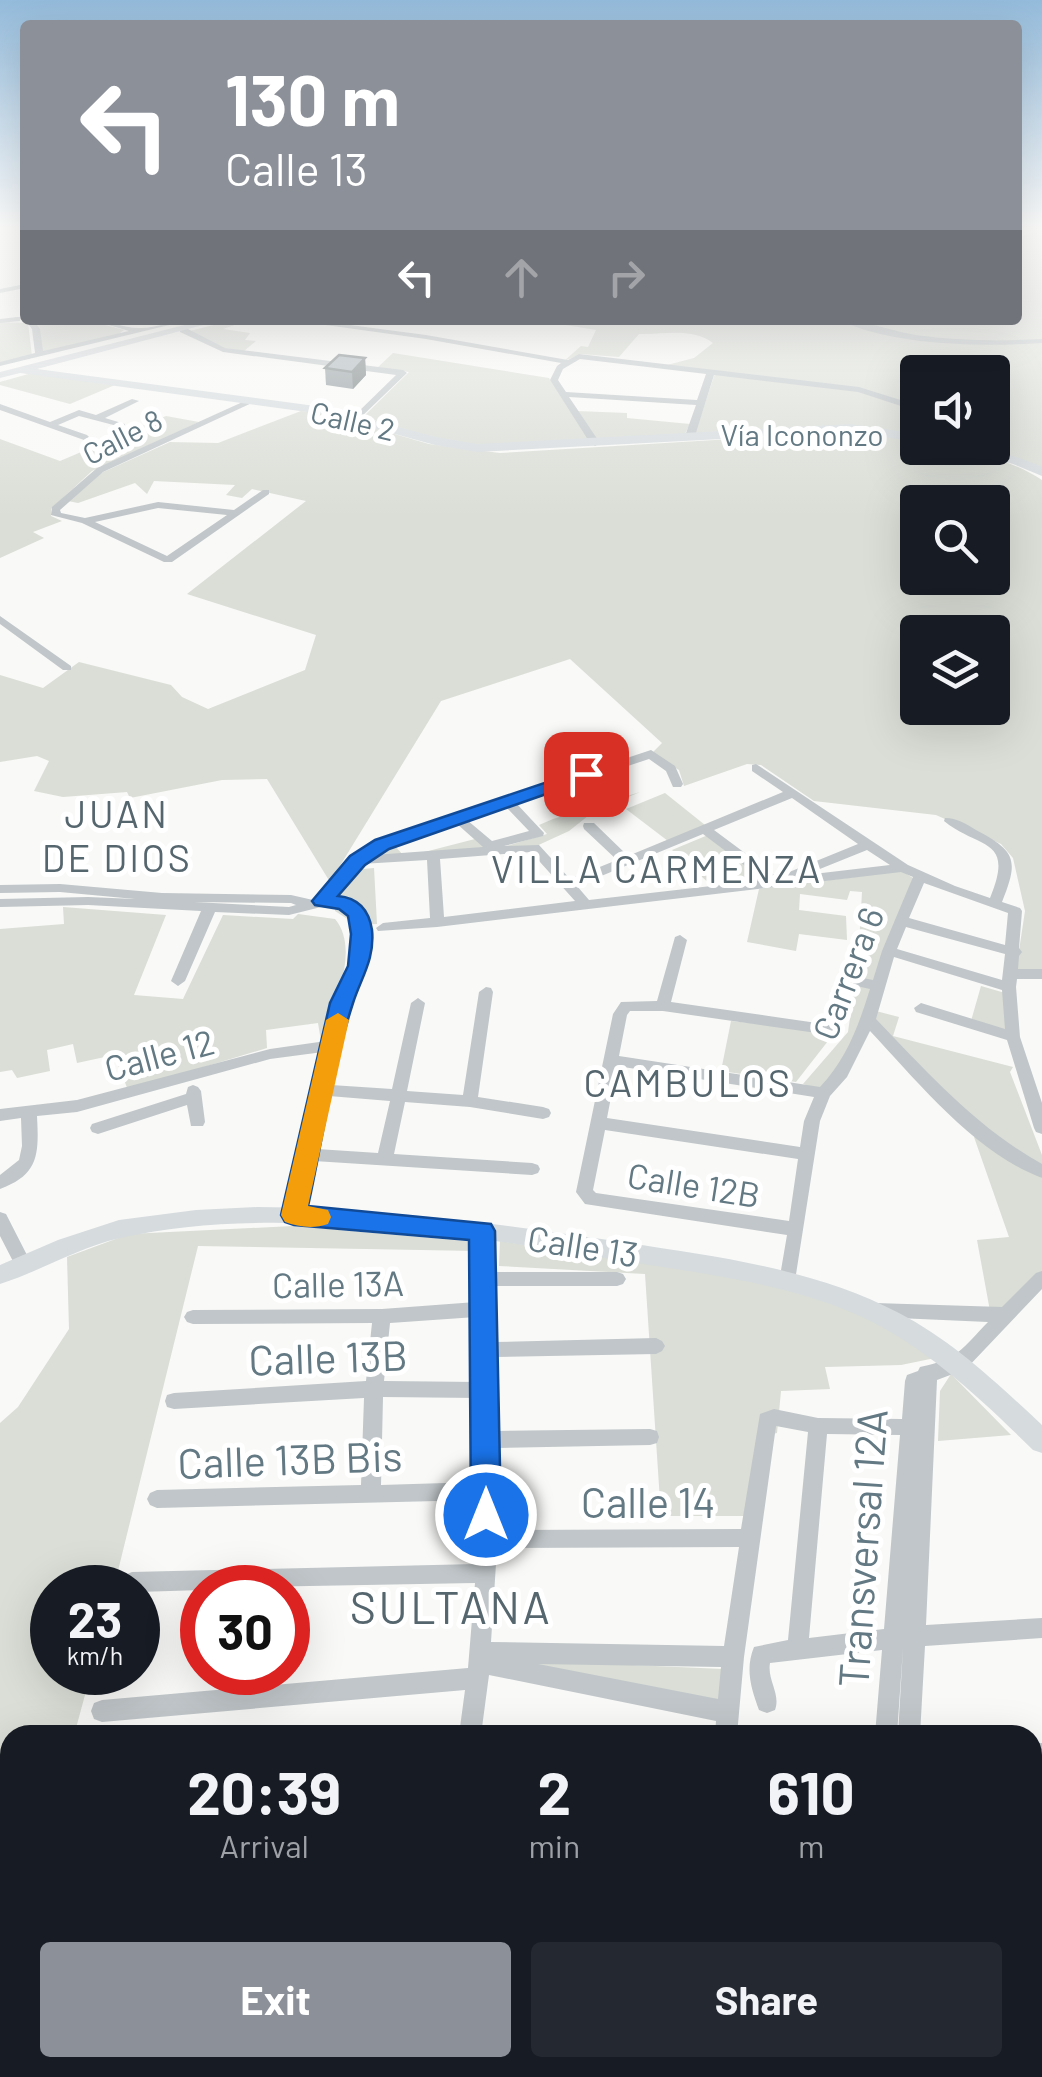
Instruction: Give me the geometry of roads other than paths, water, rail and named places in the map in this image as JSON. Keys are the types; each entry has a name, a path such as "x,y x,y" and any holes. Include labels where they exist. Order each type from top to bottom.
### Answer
{"main road":[{"path":"0,375 185,325"},
{"name":"Calle 2","path":"22,370 358,418 435,441 477,448 688,436"},
{"name":"Vía Icononzo","path":"688,436 850,423 900,434"},
{"path":"1010,459 1042,472"},
{"name":"Calle 13","path":"0,1275 133,1226 294,1215 482,1231 763,1274 869,1309 960,1363 1042,1442"}],"street":[{"path":"32,325 36,329 38,356"},
{"path":"116,325 141,331"},
{"path":"0,364 141,331 185,325 223,350 404,373 358,418"},
{"path":"333,325 567,362 585,356 810,383 900,402"},
{"path":"861,325 912,339 994,345 1042,342"},
{"path":"567,362 554,380 595,443"},
{"path":"688,436 710,374"},
{"path":"564,394 699,403"},
{"path":"98,418 135,401"},
{"name":"Calle 8","path":"84,521 56,515 55,509 86,479 250,402"},
{"path":"0,407 84,437"},
{"path":"50,425 80,413 122,426"},
{"path":"84,521 168,560 266,492"},
{"path":"84,521 158,505 240,512"},
{"path":"0,619 67,668"},
{"path":"0,903 88,901 290,911 316,902 358,860 382,844 507,801 651,754 671,769 678,784"},
{"name":"Carrera 6","path":"756,768 920,876 889,951 868,1020 842,1073 823,1093 805,1154 788,1282"},
{"path":"568,885 794,793"},
{"path":"458,818 489,846 538,834 538,829 507,801"},
{"path":"950,822 997,846 1006,858 1005,878 995,904"},
{"path":"589,826 626,861"},
{"path":"704,829 776,882"},
{"path":"776,882 869,844"},
{"path":"358,860 534,848 585,904"},
{"path":"433,856 437,922"},
{"path":"383,928 904,868"},
{"path":"920,876 1016,911 1010,981 1013,1037 1042,1126"},
{"path":"0,890 60,888 162,896 291,899 345,903 358,914 362,924 359,966 342,1003 294,1215"},
{"path":"178,980 209,909"},
{"path":"902,921 1014,952"},
{"path":"663,1006 680,940"},
{"path":"889,951 1010,981 1042,974"},
{"path":"852,980 878,986"},
{"path":"470,1101 486,992"},
{"path":"385,1160 418,1002"},
{"path":"805,1154 598,1123 626,1006 663,1006 831,1030"},
{"path":"921,1008 1013,1037"},
{"path":"868,1020 965,1120 1020,1161 1042,1172"},
{"name":"Calle 12","path":"0,1115 77,1106 270,1054 332,1046"},
{"path":"611,1060 823,1093"},
{"path":"192,1077 197,1122"},
{"path":"1031,1084 1042,1077"},
{"path":"322,1090 470,1101 543,1112"},
{"path":"98,1128 194,1097"},
{"path":"0,1183 20,1174 28,1163 29,1112"},
{"name":"Calle 12B","path":"598,1123 585,1196 794,1229"},
{"path":"308,1154 532,1169"},
{"path":"0,1219 22,1264"},
{"path":"472,1725 481,1664 486,1572 482,1231"},
{"path":"960,1363 1042,1278"},
{"path":"484,1279 617,1279"},
{"name":"Calle 13A","path":"193,1316 382,1316 485,1309"},
{"name":"Calle 13","path":"869,1309 1006,1315"},
{"path":"370,1491 382,1316"},
{"path":"486,1350 656,1346"},
{"name":"Transversal 12A","path":"887,1725 914,1381 960,1363"},
{"name":"Transversal 12A","path":"910,1725 929,1383 926,1374"},
{"name":"Calle 13B","path":"174,1401 374,1389 485,1390"},
{"path":"727,1725 732,1656 767,1420 818,1426 909,1427"},
{"path":"798,1648 818,1426"},
{"path":"486,1440 650,1437"},
{"name":"Calle 13B Bis","path":"157,1499 485,1491"},
{"name":"Calle 14","path":"486,1539 750,1538"},
{"path":"160,1581 486,1572"},
{"path":"481,1664 730,1704 763,1689 760,1654 916,1636 1042,1628"},
{"path":"102,1711 481,1664 732,1656"}],"district":[{"name":"JUAN DE DIOS","path":"117,834"},
{"name":"VILLA CARMENZA","path":"657,868"},
{"name":"CAMBULOS","path":"688,1082"},
{"name":"SULTANA","path":"451,1606"}]}
